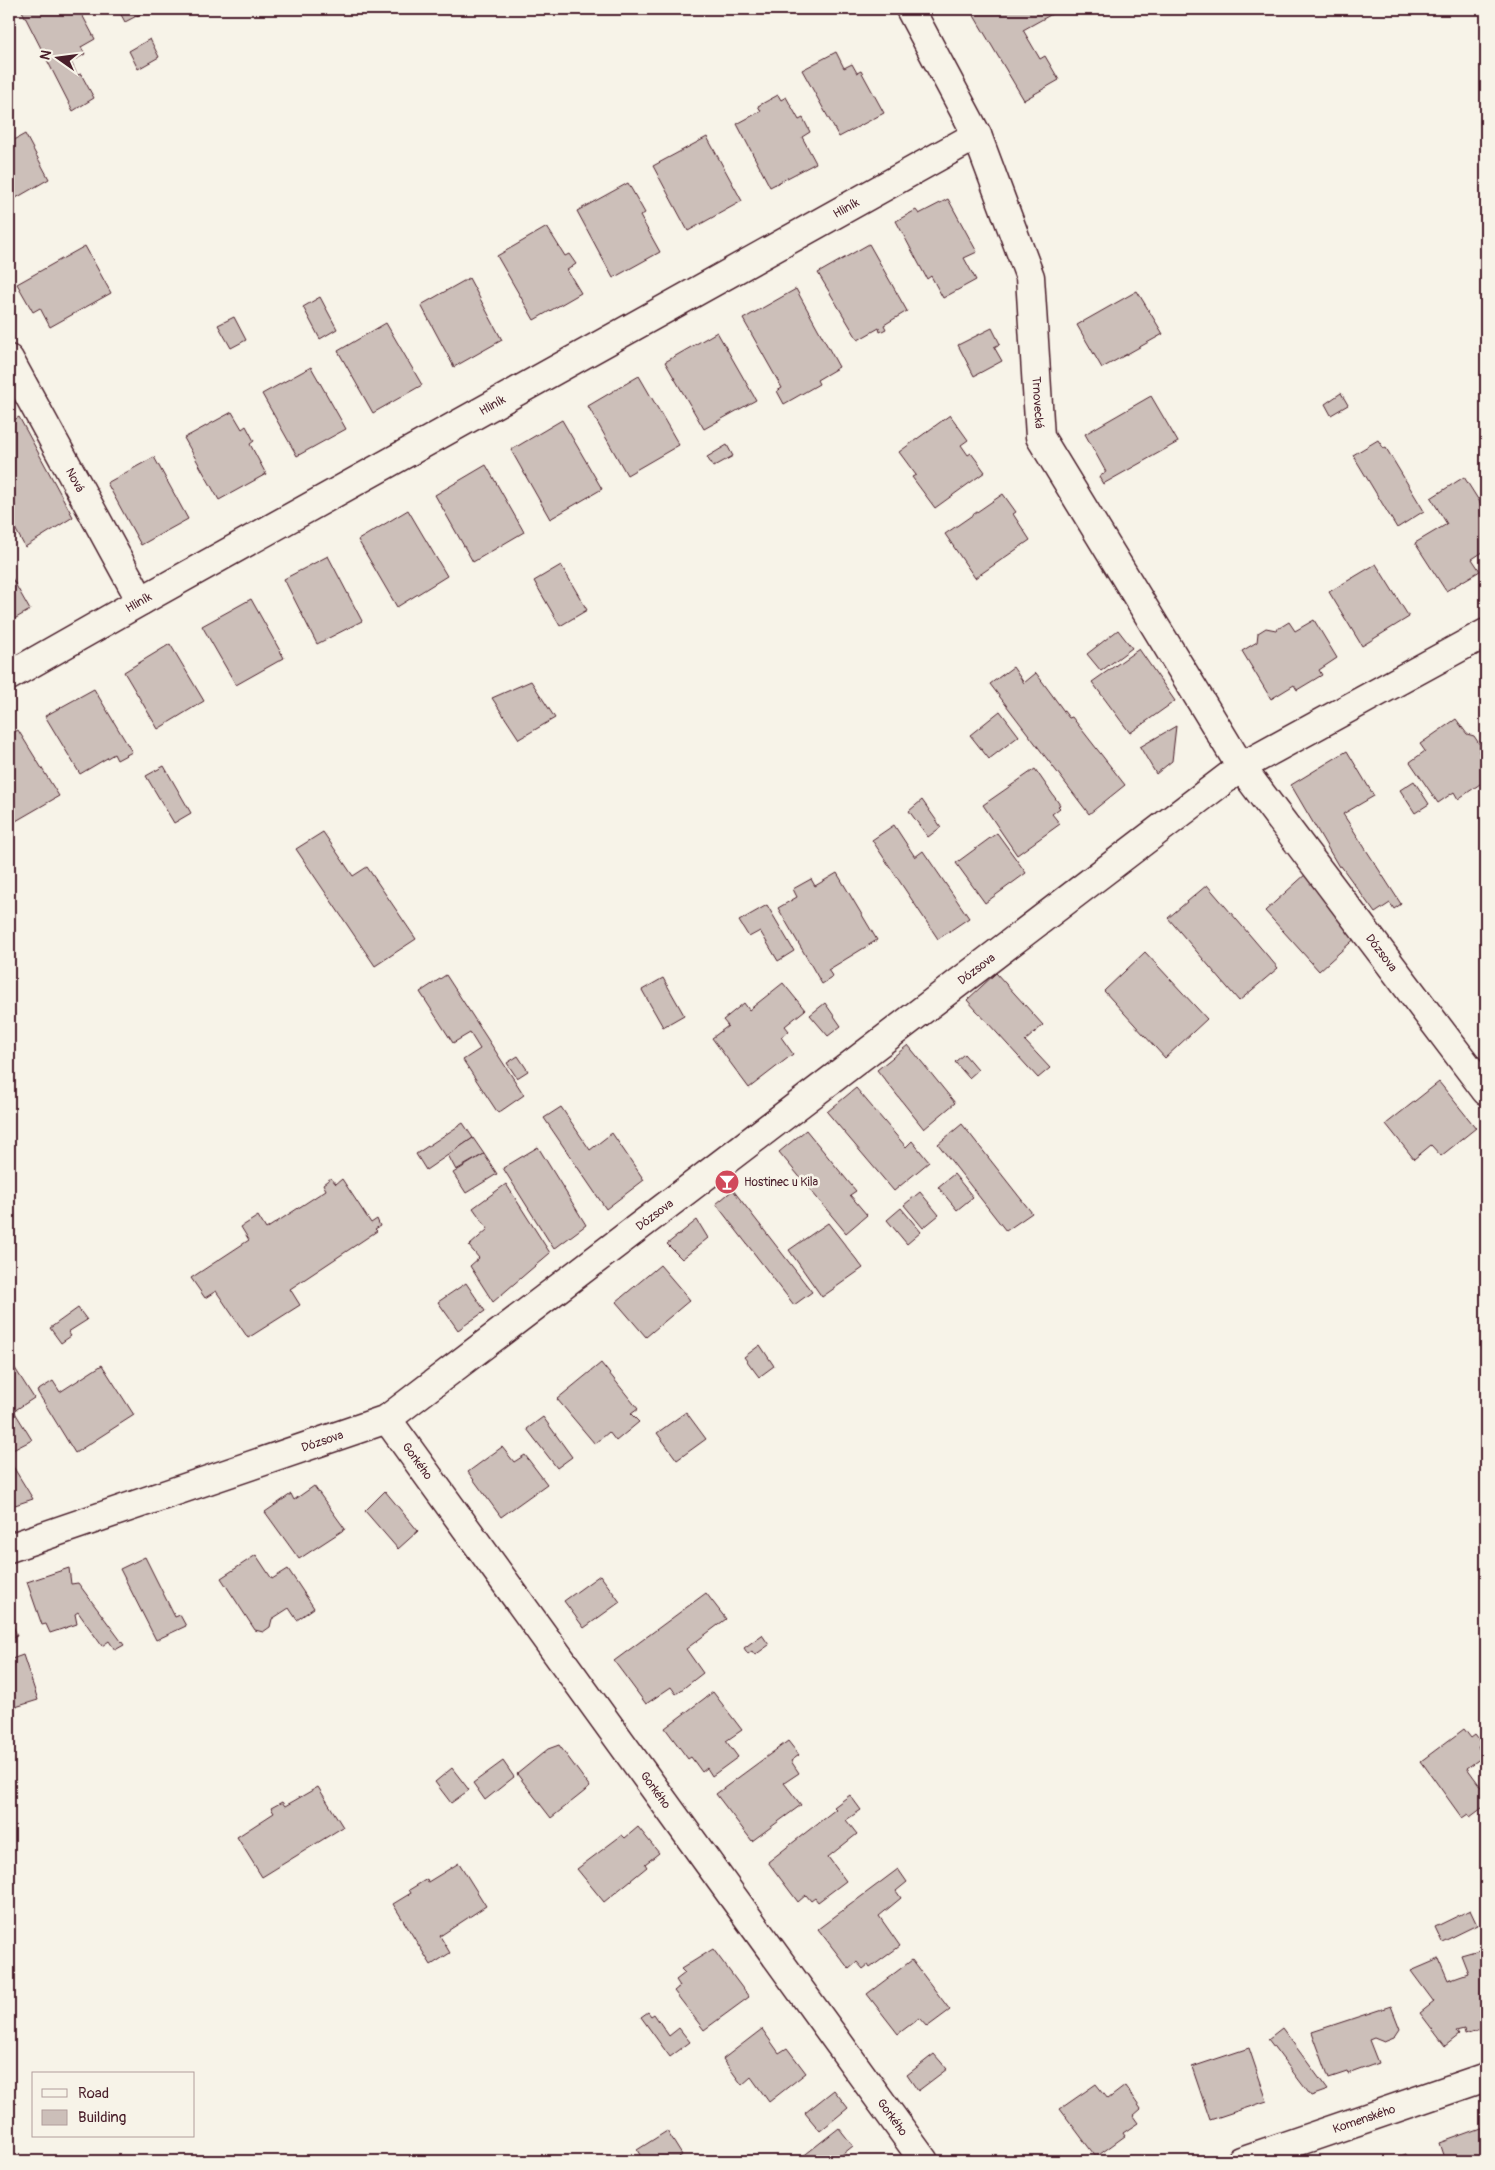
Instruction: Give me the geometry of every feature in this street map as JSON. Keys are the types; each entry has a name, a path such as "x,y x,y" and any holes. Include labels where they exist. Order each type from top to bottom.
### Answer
{"street":[{"name":"Trnovecká","path":"910,9 977,135 1030,277 1040,438 1241,767"},
{"name":"Hliník","path":"9,676 977,135"},
{"name":"Nová","path":"9,359 141,601"},
{"name":"Dózsova","path":"9,1548 387,1419 1241,767 1486,633"},
{"name":"Dózsova","path":"1241,767 1486,1091"},
{"name":"Gorkého","path":"387,1419 924,2161"},
{"name":"Komenského","path":"1241,2161 1486,2077"}],"building":[{"path":"21,9 79,9 95,39 81,47 85,54 71,62 77,75 81,74 94,98 73,111"},
{"path":"118,9 150,9 125,22"},
{"path":"970,9 1061,9 1023,30 1040,59 1045,56 1059,80 1024,100"},
{"path":"150,39 159,57 138,69 129,51"},
{"path":"836,52 844,68 852,64 857,73 861,71 884,113 839,137 802,70"},
{"path":"778,95 781,100 786,97 799,120 803,118 810,132 802,137 816,163 770,187 737,124 761,111 758,106"},
{"path":"25,134 49,179 9,202 9,143"},
{"path":"707,137 742,201 688,231 653,166"},
{"path":"628,183 645,213 640,216 660,252 613,278 577,211"},
{"path":"948,199 977,252 964,258 976,280 943,298 931,276 927,279 896,221 916,210 919,214"},
{"path":"547,227 565,256 569,254 576,264 567,270 581,293 534,320 497,256"},
{"path":"869,244 907,311 884,325 886,329 880,332 879,328 858,340 818,273"},
{"path":"85,246 111,293 50,327 40,308 33,312 17,284"},
{"path":"469,278 502,340 454,367 421,305"},
{"path":"796,289 839,367 817,380 819,384 784,404 777,391 782,388 743,319"},
{"path":"1137,291 1163,334 1102,368 1077,325"},
{"path":"320,297 337,329 320,339 303,307"},
{"path":"234,317 246,340 231,348 218,325"},
{"path":"386,323 422,385 373,413 338,351"},
{"path":"992,328 1000,344 994,347 1002,361 974,376 958,345"},
{"path":"717,332 756,400 704,429 665,362"},
{"path":"311,367 346,429 297,456 262,394"},
{"path":"639,376 679,445 627,475 588,406"},
{"path":"1341,393 1348,405 1331,415 1325,404"},
{"path":"1151,396 1178,442 1103,484 1099,477 1106,472 1085,434"},
{"path":"232,412 242,429 246,426 254,441 250,444 266,474 219,500 184,438"},
{"path":"950,415 968,440 961,445 968,455 971,453 985,472 935,508 912,477 916,475 899,452"},
{"path":"19,417 73,517 25,547 9,517 9,423"},
{"path":"562,420 602,489 550,519 511,450"},
{"path":"1378,440 1384,449 1386,448 1424,511 1397,528 1353,455"},
{"path":"727,445 733,456 713,467 707,457"},
{"path":"154,457 188,519 141,545 107,483"},
{"path":"486,465 524,532 473,562 435,495"},
{"path":"1464,477 1486,512 1486,550 1472,559 1480,571 1446,591 1415,543 1447,524 1431,498"},
{"path":"1003,494 1016,512 1013,514 1030,540 975,578 945,534"},
{"path":"408,510 447,576 397,607 358,540"},
{"path":"328,556 362,621 317,644 284,579"},
{"path":"1376,564 1409,617 1362,646 1329,592"},
{"path":"561,565 587,610 560,626 534,581"},
{"path":"9,573 30,610 9,622"},
{"path":"251,599 284,658 236,685 202,626"},
{"path":"1314,620 1337,658 1319,670 1322,675 1297,690 1294,685 1271,699 1242,651 1257,642 1258,633 1266,628 1276,630 1289,622 1295,631"},
{"path":"1118,630 1132,648 1101,671 1087,654"},
{"path":"170,644 204,701 158,729 124,672"},
{"path":"1139,649 1175,701 1130,733 1092,682"},
{"path":"1013,667 1024,683 1036,673 1069,718 1072,717 1125,785 1089,814 990,684"},
{"path":"531,681 555,718 519,739 492,698"},
{"path":"94,689 132,752 117,760 114,754 80,774 45,716"},
{"path":"1000,711 1019,736 989,759 970,735"},
{"path":"1456,719 1467,734 1474,736 1480,745 1479,752 1486,762 1486,780 1458,799 1454,792 1438,803 1410,762 1425,751 1420,744"},
{"path":"1176,726 1172,761 1156,774 1140,747"},
{"path":"18,730 59,796 9,825 9,735"},
{"path":"1347,751 1374,796 1343,814 1401,904 1394,909 1390,903 1375,913 1341,866 1339,867 1291,785"},
{"path":"164,766 191,813 174,823 146,776"},
{"path":"1035,769 1060,805 1058,806 1060,808 1052,814 1060,824 1017,855 983,805"},
{"path":"1414,781 1429,804 1415,813 1400,790"},
{"path":"922,800 941,827 928,837 909,811"},
{"path":"894,825 915,857 923,851 969,918 938,939 872,840"},
{"path":"323,832 353,876 367,867 416,939 375,966 296,849"},
{"path":"997,833 1026,873 985,903 956,863"},
{"path":"837,873 877,940 828,970 833,977 822,984 778,908 797,897 793,889 811,879 815,886"},
{"path":"1307,873 1360,934 1319,971 1265,911"},
{"path":"1207,885 1278,968 1239,1001 1168,918"},
{"path":"767,905 794,951 778,961 760,931 749,937 739,921"},
{"path":"1145,952 1207,1019 1165,1058 1104,991"},
{"path":"996,973 1043,1025 1025,1041 1050,1068 1038,1078 967,1000"},
{"path":"446,975 524,1095 498,1113 463,1060 480,1049 470,1033 453,1043 420,992"},
{"path":"663,978 684,1015 663,1027 642,990"},
{"path":"783,983 805,1010 785,1026 789,1031 781,1037 793,1054 749,1088 712,1038 728,1026 723,1020 744,1003 749,1010"},
{"path":"825,1003 841,1026 828,1036 810,1015"},
{"path":"908,1045 955,1103 924,1129 877,1070"},
{"path":"964,1054 978,1070 969,1078 955,1062"},
{"path":"518,1056 528,1071 517,1078 507,1063"},
{"path":"1439,1082 1476,1128 1441,1156 1431,1145 1414,1159 1386,1124"},
{"path":"856,1088 906,1147 912,1141 929,1162 894,1191 827,1112"},
{"path":"561,1107 590,1150 612,1133 644,1180 606,1209 544,1118"},
{"path":"463,1123 473,1138 426,1170 416,1154"},
{"path":"962,1124 1032,1213 1006,1231 938,1144"},
{"path":"806,1130 856,1191 850,1195 867,1215 846,1233 779,1152"},
{"path":"473,1138 484,1154 456,1170 448,1155"},
{"path":"538,1147 586,1225 554,1249 503,1168"},
{"path":"484,1154 497,1174 466,1193 453,1173"},
{"path":"954,1174 973,1197 957,1210 938,1187"},
{"path":"331,1178 336,1184 342,1179 371,1223 377,1219 380,1226 375,1229 377,1231 290,1289 300,1305 248,1338 216,1291 205,1298 191,1278 249,1240 241,1227 258,1216 266,1229 326,1190 323,1184"},
{"path":"506,1184 550,1253 493,1302 470,1266 479,1258 469,1246 488,1229 473,1208"},
{"path":"733,1190 812,1292 794,1305 716,1204"},
{"path":"920,1192 939,1215 923,1228 904,1205"},
{"path":"901,1208 921,1232 907,1244 887,1220"},
{"path":"697,1220 708,1238 682,1259 667,1244"},
{"path":"828,1223 863,1268 822,1297 789,1250"},
{"path":"660,1265 690,1300 646,1337 616,1302"},
{"path":"466,1283 485,1311 458,1330 438,1302"},
{"path":"78,1308 87,1320 68,1332 71,1336 61,1343 50,1328"},
{"path":"760,1345 774,1366 759,1377 744,1357"},
{"path":"9,1359 34,1398 14,1411 32,1440 9,1452"},
{"path":"601,1363 638,1409 631,1414 639,1422 616,1441 609,1432 595,1444 557,1399"},
{"path":"102,1365 134,1415 75,1453 37,1391 53,1381 60,1392"},
{"path":"686,1412 706,1439 677,1460 657,1433"},
{"path":"543,1417 572,1457 557,1468 527,1429"},
{"path":"502,1447 514,1462 525,1455 547,1484 501,1517 468,1472"},
{"path":"9,1452 13,1457 9,1460"},
{"path":"9,1460 33,1499 15,1505 9,1494"},
{"path":"314,1486 345,1529 299,1559 265,1512 291,1494 294,1500"},
{"path":"385,1491 418,1531 398,1549 365,1511"},
{"path":"256,1555 272,1579 288,1569 314,1608 297,1620 289,1608 272,1619 270,1627 263,1632 255,1630 221,1578"},
{"path":"145,1557 175,1617 180,1615 186,1626 156,1640 120,1569"},
{"path":"69,1568 71,1584 78,1583 124,1645 115,1650 109,1641 102,1646 78,1612 75,1614 77,1624 50,1633 46,1624 42,1625 27,1582"},
{"path":"600,1575 620,1602 584,1628 564,1601"},
{"path":"706,1593 726,1619 686,1649 703,1673 676,1694 671,1687 646,1704 614,1661"},
{"path":"9,1614 17,1636 9,1639"},
{"path":"762,1635 769,1645 755,1655 752,1651 748,1654 744,1648"},
{"path":"23,1655 38,1700 9,1709 9,1660"},
{"path":"713,1692 742,1730 726,1741 738,1757 712,1776 707,1768 702,1772 691,1757 688,1759 665,1728"},
{"path":"1464,1729 1471,1738 1475,1735 1482,1744 1478,1747 1484,1756 1467,1768 1486,1794 1484,1802 1486,1805 1470,1817 1468,1814 1462,1818 1421,1761"},
{"path":"788,1741 799,1755 791,1761 799,1773 784,1783 801,1805 752,1841 716,1794"},
{"path":"559,1745 590,1787 551,1818 517,1774 548,1749"},
{"path":"503,1761 514,1777 485,1800 473,1783"},
{"path":"452,1768 469,1790 451,1803 435,1782"},
{"path":"318,1787 343,1827 262,1877 237,1837 274,1813 271,1808 282,1802 285,1806"},
{"path":"850,1795 861,1810 846,1820 857,1834 828,1857 846,1881 818,1902 815,1898 811,1901 806,1895 798,1902 768,1862 836,1809 834,1807"},
{"path":"638,1827 659,1853 645,1864 647,1867 604,1902 577,1869 622,1835 625,1838"},
{"path":"459,1863 486,1906 440,1936 450,1953 431,1965 393,1904 411,1893 409,1890 427,1879 428,1882"},
{"path":"898,1869 907,1882 896,1891 901,1898 879,1916 900,1946 870,1968 868,1965 863,1969 857,1962 849,1969 818,1929"},
{"path":"1470,1910 1477,1925 1442,1942 1435,1927"},
{"path":"1486,1948 1486,2028 1465,2035 1464,2029 1456,2031 1459,2035 1445,2046 1420,2013 1434,2002 1411,1971 1439,1959 1448,1980 1468,1973 1461,1955"},
{"path":"713,1949 749,1997 704,2030 674,1991 680,1986 676,1980 685,1973 681,1969"},
{"path":"912,1960 950,2010 927,2027 919,2018 898,2034 867,1994"},
{"path":"1391,2006 1400,2029 1394,2038 1384,2042 1374,2038 1369,2040 1378,2063 1348,2074 1347,2072 1329,2078 1312,2032"},
{"path":"648,2012 651,2016 654,2014 669,2036 679,2028 690,2042 670,2057 641,2017"},
{"path":"1282,2028 1328,2090 1311,2096 1268,2039"},
{"path":"762,2029 779,2053 787,2048 806,2073 769,2102 751,2077 742,2085 723,2059"},
{"path":"1249,2048 1267,2101 1210,2120 1192,2067"},
{"path":"934,2054 947,2069 918,2091 907,2075"},
{"path":"1096,2084 1108,2099 1125,2086 1141,2109 1133,2116 1138,2123 1123,2133 1125,2136 1096,2157 1060,2109"},
{"path":"834,2090 848,2108 820,2131 805,2113"},
{"path":"1486,2126 1486,2161 1445,2161 1439,2143"},
{"path":"839,2128 853,2146 834,2161 797,2161"},
{"path":"667,2131 682,2155 673,2161 644,2161 637,2150"},
{"path":"1406,2154 1408,2161 1386,2161"}],"place":[{"name":"Hostinec u Kila","path":"727,1182"}]}
